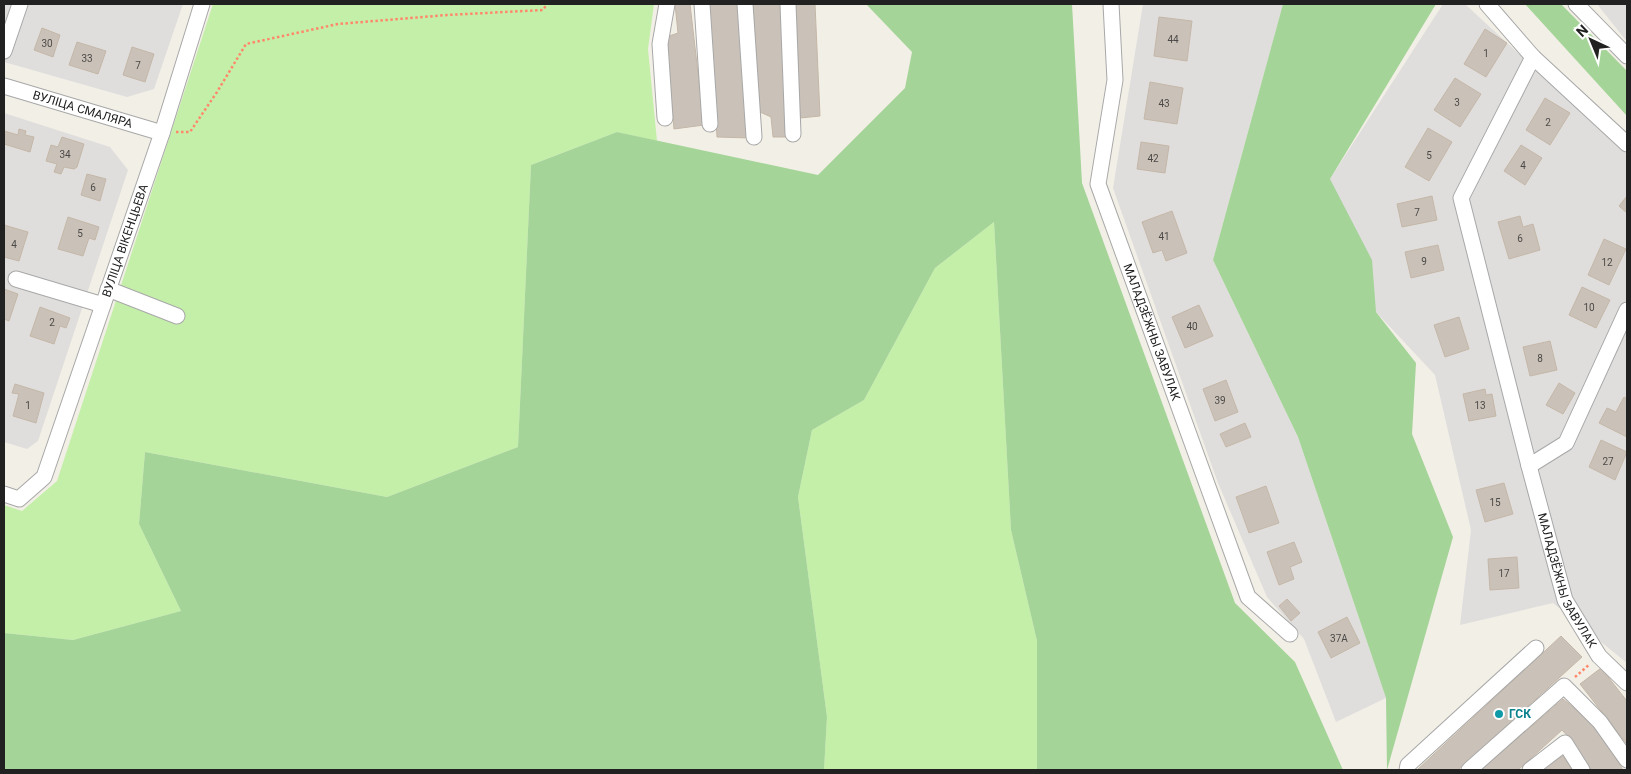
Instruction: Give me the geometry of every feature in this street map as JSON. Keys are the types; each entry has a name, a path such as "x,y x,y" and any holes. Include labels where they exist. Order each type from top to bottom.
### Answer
{"street":[{"path":"4,51 20,4"},
{"name":"ВУЛІЦА ВІКЕНЦЬЕВА","path":"4,494 19,499 44,477 162,133 202,4"},
{"path":"665,118 660,44 666,4"},
{"path":"702,4 710,124"},
{"path":"745,4 754,137"},
{"path":"788,4 793,134"},
{"name":"МАЛАДЗЁЖНЫ ЗАВУЛАК","path":"1111,4 1115,80 1098,184 1248,597 1290,634"},
{"path":"1487,4 1533,57 1627,144"},
{"path":"1576,4 1627,56"},
{"name":"МАЛАДЗЁЖНЫ ЗАВУЛАК","path":"1533,57 1461,198 1565,600 1599,656 1627,683"},
{"name":"ВУЛІЦА СМАЛЯРА","path":"4,86 162,133"},
{"path":"16,279 103,305"},
{"path":"108,289 177,316"},
{"path":"1529,466 1566,443 1627,310"},
{"path":"1407,770 1408,765 1536,648"},
{"path":"1469,770 1564,686 1600,722 1627,760"},
{"path":"1530,770 1565,743 1582,770"}],"path":[{"path":"162,133 190,132 246,44 338,24 447,15 543,10 547,4"},
{"path":"1564,686 1599,656"}],"shaded area":[{"path":"4,4 183,4 154,89 127,97 4,62"},
{"path":"1143,4 1283,4 1213,260 1298,437 1386,698 1336,722 1304,639 1267,597 1218,483 1113,188"},
{"path":"1443,4 1465,4 1627,154 1627,663 1553,603 1460,625 1471,530 1435,375 1376,312 1330,179"},
{"path":"1597,4 1627,4 1627,41 1624,38"},
{"path":"4,113 110,147 128,170 38,441 27,449 4,442"}],"green space":[{"path":"213,4 654,4 648,49 657,141 617,132 531,165 518,447 387,497 145,452 139,524 181,611 73,640 4,633 4,505 22,511 57,481"},
{"path":"866,4 1072,4 1082,183 1235,603 1295,662 1343,770 1037,770 1037,641 1011,530 994,222 935,268 864,400 812,430 798,497 827,717 824,770 4,770 4,633 73,640 181,611 139,524 145,452 387,497 518,447 531,165 617,132 818,175 905,88 912,52"},
{"path":"1283,4 1436,4 1330,179 1372,260 1376,312 1416,363 1412,434 1453,537 1387,770 1386,698 1298,437 1213,260"},
{"path":"1525,4 1561,4 1627,71 1627,116"},
{"path":"994,222 1011,530 1037,641 1037,770 824,770 827,717 798,497 812,430 864,400 935,268"}],"building":[{"path":"675,4 690,4 704,125 674,129 666,37 678,33"},
{"path":"709,4 738,4 749,138 717,137"},
{"path":"753,4 783,4 786,137 773,137 771,117 760,112"},
{"path":"796,4 815,4 820,116 800,118"},
{"path":"1159,17 1192,21 1187,61 1154,56"},
{"path":"42,28 60,35 53,57 34,50"},
{"path":"1485,29 1507,43 1486,77 1464,64"},
{"path":"77,42 106,51 98,74 69,65"},
{"path":"132,47 154,54 145,82 123,75"},
{"path":"1455,78 1481,94 1460,127 1434,110"},
{"path":"1150,82 1183,88 1177,124 1144,119"},
{"path":"1545,98 1570,113 1550,145 1526,130"},
{"path":"1428,128 1452,142 1429,181 1405,167"},
{"path":"19,129 26,131 25,135 34,137 30,152 4,144 4,131 18,135"},
{"path":"62,137 84,144 77,167 74,169 64,167 61,174 54,172 57,164 46,161 51,145 58,147"},
{"path":"1141,142 1169,146 1165,173 1137,169"},
{"path":"1521,145 1542,158 1525,185 1504,171"},
{"path":"87,174 106,179 100,201 81,195"},
{"path":"1432,196 1437,220 1402,227 1397,204"},
{"path":"1627,196 1627,213 1619,206"},
{"path":"1172,211 1187,253 1166,261 1162,250 1153,253 1142,222"},
{"path":"1520,216 1523,227 1533,224 1540,250 1509,259 1498,222"},
{"path":"68,217 99,227 95,240 89,238 83,256 58,249"},
{"path":"4,225 28,232 19,261 4,257"},
{"path":"1604,239 1626,249 1609,285 1588,275"},
{"path":"1438,245 1444,270 1411,278 1405,252"},
{"path":"1582,287 1610,300 1596,328 1569,315"},
{"path":"4,289 18,294 9,321 4,319"},
{"path":"1199,305 1213,336 1185,348 1172,317"},
{"path":"40,307 70,318 66,328 60,326 54,344 30,336"},
{"path":"1459,317 1469,349 1445,357 1434,325"},
{"path":"1550,341 1557,370 1530,376 1523,347"},
{"path":"1226,380 1238,412 1215,421 1203,389"},
{"path":"1559,383 1575,393 1563,414 1546,405"},
{"path":"15,384 44,393 36,423 13,416 19,394 12,393"},
{"path":"1485,389 1486,395 1492,394 1496,416 1469,421 1463,394"},
{"path":"1624,397 1627,399 1627,437 1599,423 1607,408 1616,412"},
{"path":"1245,423 1251,437 1226,447 1220,434"},
{"path":"1601,440 1627,452 1615,480 1589,467"},
{"path":"1504,483 1513,514 1485,522 1476,490"},
{"path":"1266,486 1279,523 1249,533 1236,497"},
{"path":"1294,542 1302,562 1290,567 1294,579 1279,585 1267,552"},
{"path":"1517,557 1519,588 1490,590 1488,559"},
{"path":"1287,599 1300,613 1291,621 1279,606"},
{"path":"1347,617 1360,643 1331,658 1318,632"},
{"name":"ГСК","path":"1561,636 1582,657 1458,770 1417,770"},
{"path":"1601,668 1627,701 1627,744 1580,684"},
{"name":"ГСК","path":"1563,699 1596,726 1623,770 1591,770 1574,743 1562,730 1518,770 1481,770"},
{"path":"1563,756 1572,770 1539,770"}],"place":[{"name":"ГСК","path":"1499,714"}]}
